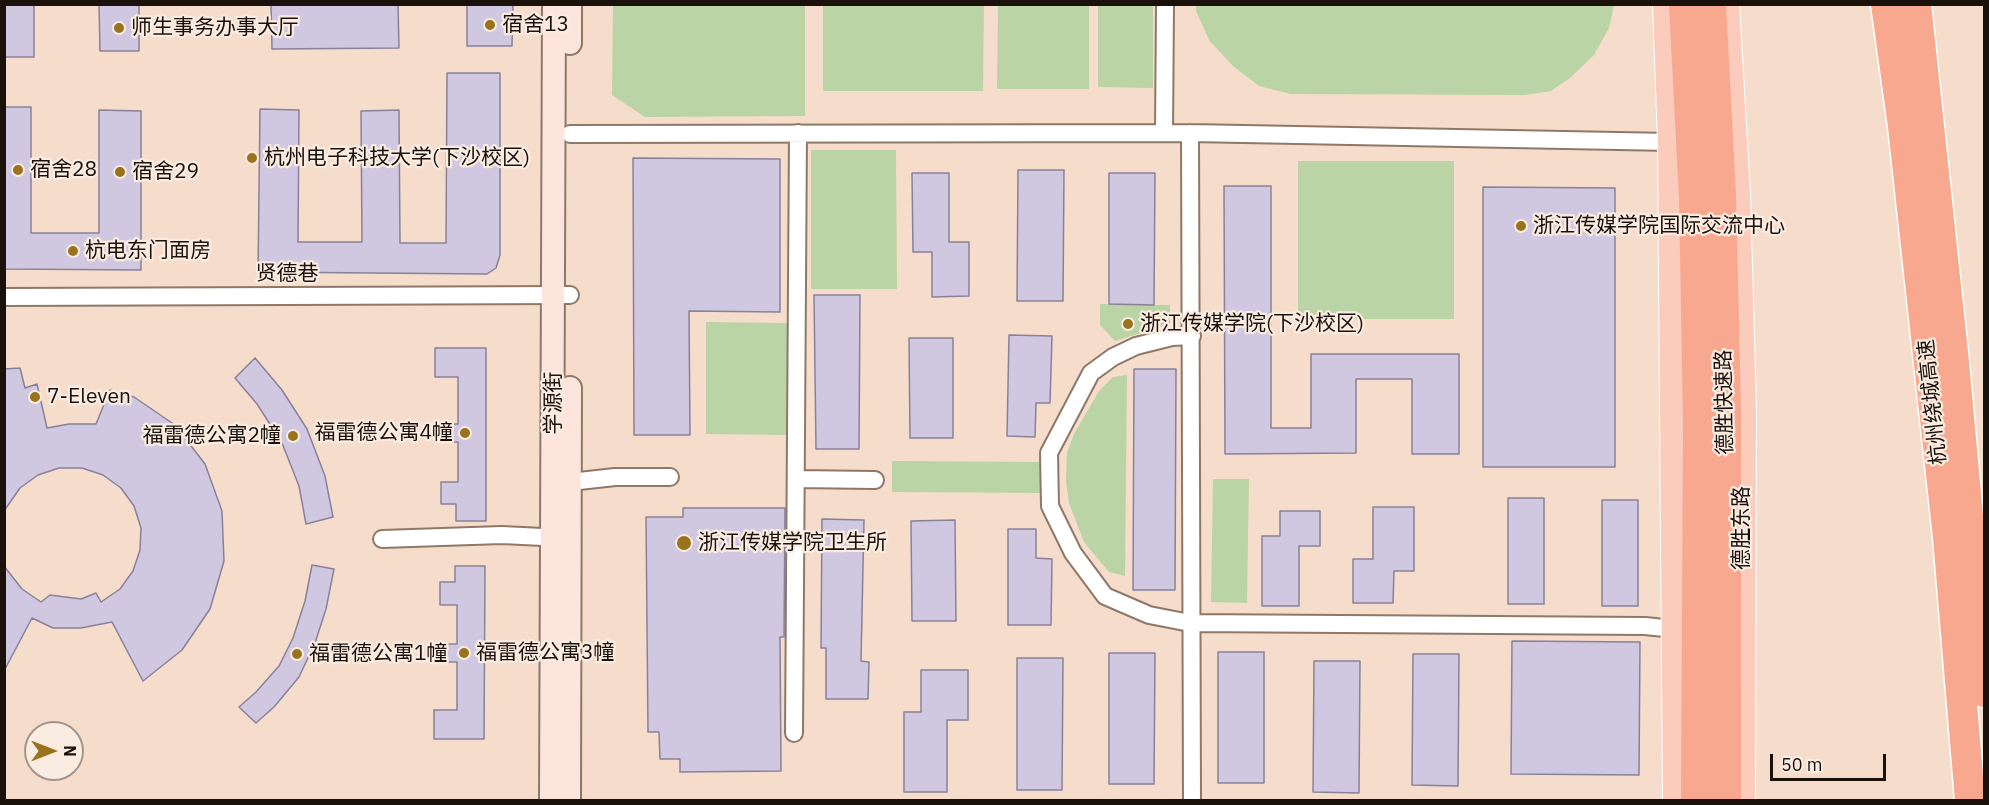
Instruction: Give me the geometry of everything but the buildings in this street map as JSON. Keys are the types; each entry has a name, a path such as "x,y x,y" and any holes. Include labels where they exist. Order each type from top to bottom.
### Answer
{"highway":[{"name":"德胜快速路","path":"1684,4 1694,198 1698,423 1696,801"},
{"name":"德胜快速路","path":"1711,4 1721,195 1726,413 1726,801"},
{"name":"杭州绕城高速","path":"1886,4 1903,126 1948,537 1969,787"},
{"name":"杭州绕城高速","path":"1916,4 1954,362 1984,692"}],"main road":[{"name":"学源街","path":"555,4 562,295 570,482 561,538 569,801"},
{"name":"学源街","path":"552,801 561,538 562,295 570,134 570,4"},
{"path":"1666,4 1671,142 1676,801"},
{"name":"德胜东路","path":"1726,4 1737,194 1743,409 1742,801"}],"street":[{"path":"1164,132 1165,4"},
{"path":"794,733 798,132"},
{"path":"570,134 1190,132 1671,142"},
{"path":"1190,132 1192,801"},
{"name":"贤德巷","path":"4,297 562,295"},
{"path":"1192,336 1172,337 1136,346 1113,357 1091,373 1049,453 1050,506 1059,528 1088,576 1104,596 1149,615 1190,623 1645,626 1674,629"},
{"path":"570,482 615,477 670,477"},
{"path":"797,479 875,480"},
{"path":"382,539 502,535 561,538"}],"green space":[{"path":"1614,4 1609,28 1594,55 1570,78 1551,91 1525,95 1291,94 1259,86 1233,66 1209,40 1196,11 1196,5"},
{"path":"613,5 805,5 805,116 645,117 612,95"},
{"path":"823,5 984,5 983,91 823,91"},
{"path":"998,5 1089,5 1089,89 997,89"},
{"path":"1098,5 1153,5 1153,88 1098,87"},
{"path":"811,150 896,150 897,289 811,289"},
{"path":"1298,161 1454,161 1454,319 1298,319"},
{"path":"1100,304 1170,305 1170,324 1115,341 1100,325"},
{"path":"706,322 787,323 787,435 706,434"},
{"path":"1127,375 1125,576 1109,572 1084,542 1069,503 1066,481 1067,453 1074,434 1099,391 1113,377"},
{"path":"892,461 1040,462 1040,493 892,492"},
{"path":"1213,479 1249,479 1247,603 1211,602"}],"place":[{"name":"宿舍13","path":"490,25"},
{"name":"师生事务办事大厅","path":"119,28"},
{"name":"杭州电子科技大学(下沙校区)","path":"252,158"},
{"name":"宿舍28","path":"18,170"},
{"name":"宿舍29","path":"120,172"},
{"name":"浙江传媒学院国际交流中心","path":"1521,226"},
{"name":"杭电东门面房","path":"73,251"},
{"name":"浙江传媒学院(下沙校区)","path":"1128,324"},
{"name":"7-Eleven","path":"35,397"},
{"name":"福雷德公寓4幢","path":"465,433"},
{"name":"福雷德公寓2幢","path":"293,436"},
{"name":"浙江传媒学院卫生所","path":"684,543"},
{"name":"福雷德公寓3幢","path":"464,653"},
{"name":"福雷德公寓1幢","path":"297,654"}]}
